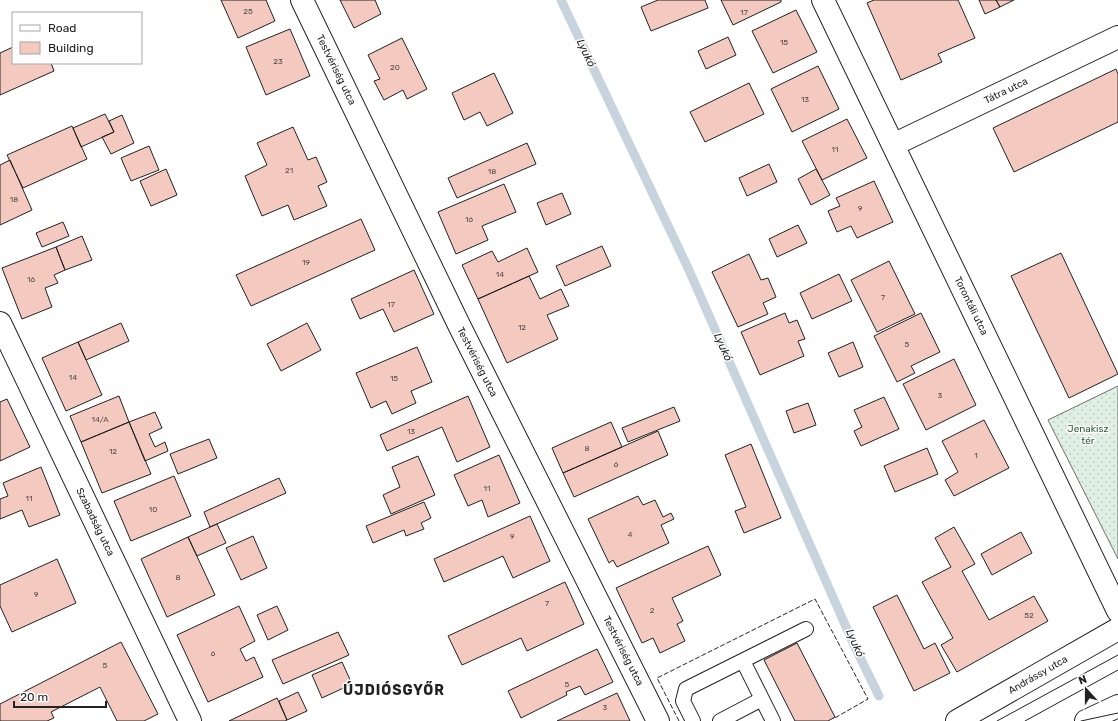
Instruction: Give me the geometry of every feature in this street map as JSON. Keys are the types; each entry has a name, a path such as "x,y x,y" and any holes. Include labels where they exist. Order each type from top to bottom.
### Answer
{"street":[{"name":"Testvériség utca","path":"302,0 462,332 658,721"},
{"name":"Torontáli utca","path":"823,0 1118,611"},
{"name":"Tátra utca","path":"893,145 1118,37"},
{"name":"Szabadság utca","path":"0,324 190,721"},
{"name":"Andrássy utca","path":"957,721 1118,629"},
{"path":"1086,721 1118,706"}],"lane":[{"path":"693,721 683,700 686,689 806,629"},
{"path":"742,661 773,721"},
{"path":"720,721 762,699"}],"green space":[{"name":"Jenakisz tér","path":"1118,386 1118,559 1048,420"}],"building":[{"path":"221,0 266,0 275,21 238,38"},
{"path":"340,0 375,0 381,14 354,28"},
{"path":"658,0 705,0 708,8 651,31 641,7"},
{"path":"721,0 781,0 781,2 733,25"},
{"path":"874,0 958,0 975,38 938,54 942,62 901,80 867,3"},
{"path":"979,0 996,0 1000,7 985,14"},
{"path":"996,0 1014,0 1000,7"},
{"path":"796,10 817,52 773,73 752,31"},
{"path":"290,29 310,76 266,95 246,47"},
{"path":"728,37 736,55 706,69 698,51"},
{"path":"402,38 427,89 407,99 403,90 384,100 374,81 380,79 368,55"},
{"path":"12,47 12,64 51,64 54,71 0,95 0,53"},
{"path":"818,66 839,109 792,132 771,89"},
{"path":"1116,69 1118,74 1118,122 1014,172 993,128"},
{"path":"494,73 513,113 487,126 480,112 464,120 452,93"},
{"path":"749,83 764,114 705,142 690,112"},
{"path":"105,114 114,132 81,147 73,128"},
{"path":"122,115 134,143 111,154 102,137 114,132 109,121"},
{"path":"847,119 867,158 822,180 802,141"},
{"path":"72,126 87,159 23,188 7,155"},
{"path":"293,127 308,160 316,157 327,182 318,186 327,206 294,220 288,205 262,216 245,176 267,165 257,143"},
{"path":"527,143 536,164 457,198 448,178"},
{"path":"149,146 159,170 131,181 121,158"},
{"path":"10,160 32,210 0,225 0,165"},
{"path":"769,164 777,182 747,196 739,178"},
{"path":"166,169 177,195 151,206 140,181"},
{"path":"816,169 830,195 811,205 798,179"},
{"path":"874,181 893,222 857,238 851,226 837,232 828,211 840,206 836,198"},
{"path":"504,184 516,212 482,226 488,240 456,254 438,212"},
{"path":"562,193 571,214 546,225 537,203"},
{"path":"361,219 375,250 251,306 236,275"},
{"path":"63,222 69,236 42,247 36,233"},
{"path":"798,225 807,243 777,257 769,239"},
{"path":"82,236 92,260 65,270 56,247"},
{"path":"602,246 611,266 565,286 556,266"},
{"path":"56,247 65,270 54,275 58,283 45,288 52,307 22,319 2,268"},
{"path":"527,248 538,272 478,299 462,265 492,251 498,262"},
{"path":"1061,253 1118,374 1069,398 1011,276"},
{"path":"749,254 761,280 768,278 776,297 763,303 768,314 738,327 712,272"},
{"path":"889,261 915,314 877,332 851,280"},
{"path":"414,270 434,314 394,332 383,309 360,319 351,299"},
{"path":"839,274 852,301 812,319 800,293"},
{"path":"529,276 540,299 561,289 569,306 547,315 558,339 507,363 478,299"},
{"path":"785,313 789,323 797,320 805,339 798,341 804,356 760,375 741,332"},
{"path":"921,313 940,352 911,366 915,373 897,382 874,336"},
{"path":"121,323 129,341 86,360 78,342"},
{"path":"307,323 321,350 281,371 267,344"},
{"path":"78,342 102,395 66,411 42,358"},
{"path":"853,342 863,367 839,377 828,353"},
{"path":"417,347 432,382 411,391 416,403 392,414 386,401 371,408 356,373"},
{"path":"954,359 976,405 926,430 903,384"},
{"path":"119,396 129,422 81,442 70,416"},
{"path":"468,396 490,447 457,462 442,427 387,451 380,435"},
{"path":"884,397 899,429 861,446 854,431 862,427 854,410"},
{"path":"7,399 30,447 0,461 0,402"},
{"path":"808,403 816,425 794,433 786,411"},
{"path":"674,407 680,421 628,442 622,428"},
{"path":"155,412 162,428 149,434 155,447 165,442 168,451 145,461 129,422"},
{"path":"984,420 1009,468 954,496 945,480 958,472 942,441"},
{"path":"129,422 151,474 102,493 81,442"},
{"path":"611,422 622,447 563,473 552,448"},
{"path":"658,431 668,455 574,497 563,473"},
{"path":"209,439 217,458 178,474 170,454"},
{"path":"751,444 781,518 744,533 735,511 746,507 725,455"},
{"path":"927,448 938,474 895,492 884,466"},
{"path":"499,455 520,503 488,517 482,500 468,506 454,475"},
{"path":"418,456 435,495 391,514 383,495 400,487 392,467"},
{"path":"41,467 60,515 29,527 22,510 0,519 0,499 8,496 3,483"},
{"path":"174,476 191,516 131,541 114,501"},
{"path":"279,478 286,493 210,527 204,512"},
{"path":"638,496 643,505 655,500 663,517 671,513 674,519 661,525 669,543 617,567 613,560 609,563 588,519"},
{"path":"424,502 431,518 421,523 424,529 406,536 404,530 373,543 366,526"},
{"path":"530,516 550,561 513,578 503,556 444,582 434,559"},
{"path":"217,524 226,543 197,556 188,537"},
{"path":"954,527 975,564 962,571 989,620 1034,596 1048,621 957,672 941,645 953,638 922,582 951,567 935,538"},
{"path":"1021,532 1032,553 992,575 981,554"},
{"path":"253,536 267,568 241,580 226,548"},
{"path":"188,537 215,595 167,617 141,559"},
{"path":"708,546 721,575 672,598 683,621 677,624 685,641 660,653 653,638 642,643 616,588"},
{"path":"57,559 76,603 12,632 0,606 0,585"},
{"path":"565,582 584,624 527,651 521,638 462,665 448,636"},
{"path":"897,595 924,649 935,643 950,673 914,691 873,607"},
{"path":"239,606 255,641 240,649 246,661 254,657 263,677 208,702 177,635"},
{"path":"277,606 288,630 268,640 257,615"},
{"path":"338,632 349,655 283,684 272,660"},
{"path":"121,642 158,714 144,721 117,721 100,687 51,712 54,718 47,721 0,721 0,704"},
{"path":"797,643 835,717 828,721 795,721 764,660"},
{"path":"597,649 613,682 585,695 580,686 566,692 567,695 521,718 508,691"},
{"path":"342,662 352,684 322,698 312,675"},
{"path":"298,692 307,711 287,720 279,701"},
{"path":"617,693 630,721 557,721"},
{"path":"277,698 287,720 285,721 229,721"}],"waterway":[{"name":"Lyukó","path":"561,0 688,268 854,645 879,696"}],"tram line":[{"path":"997,721 1118,655"},
{"path":"1025,721 1118,670"},
{"path":"1081,721 1118,713"}],"fence":[{"path":"679,721 657,678 815,599 868,699 833,719"}],"district":[{"name":"ÚJDIÓSGYŐR","path":"394,690"}]}
